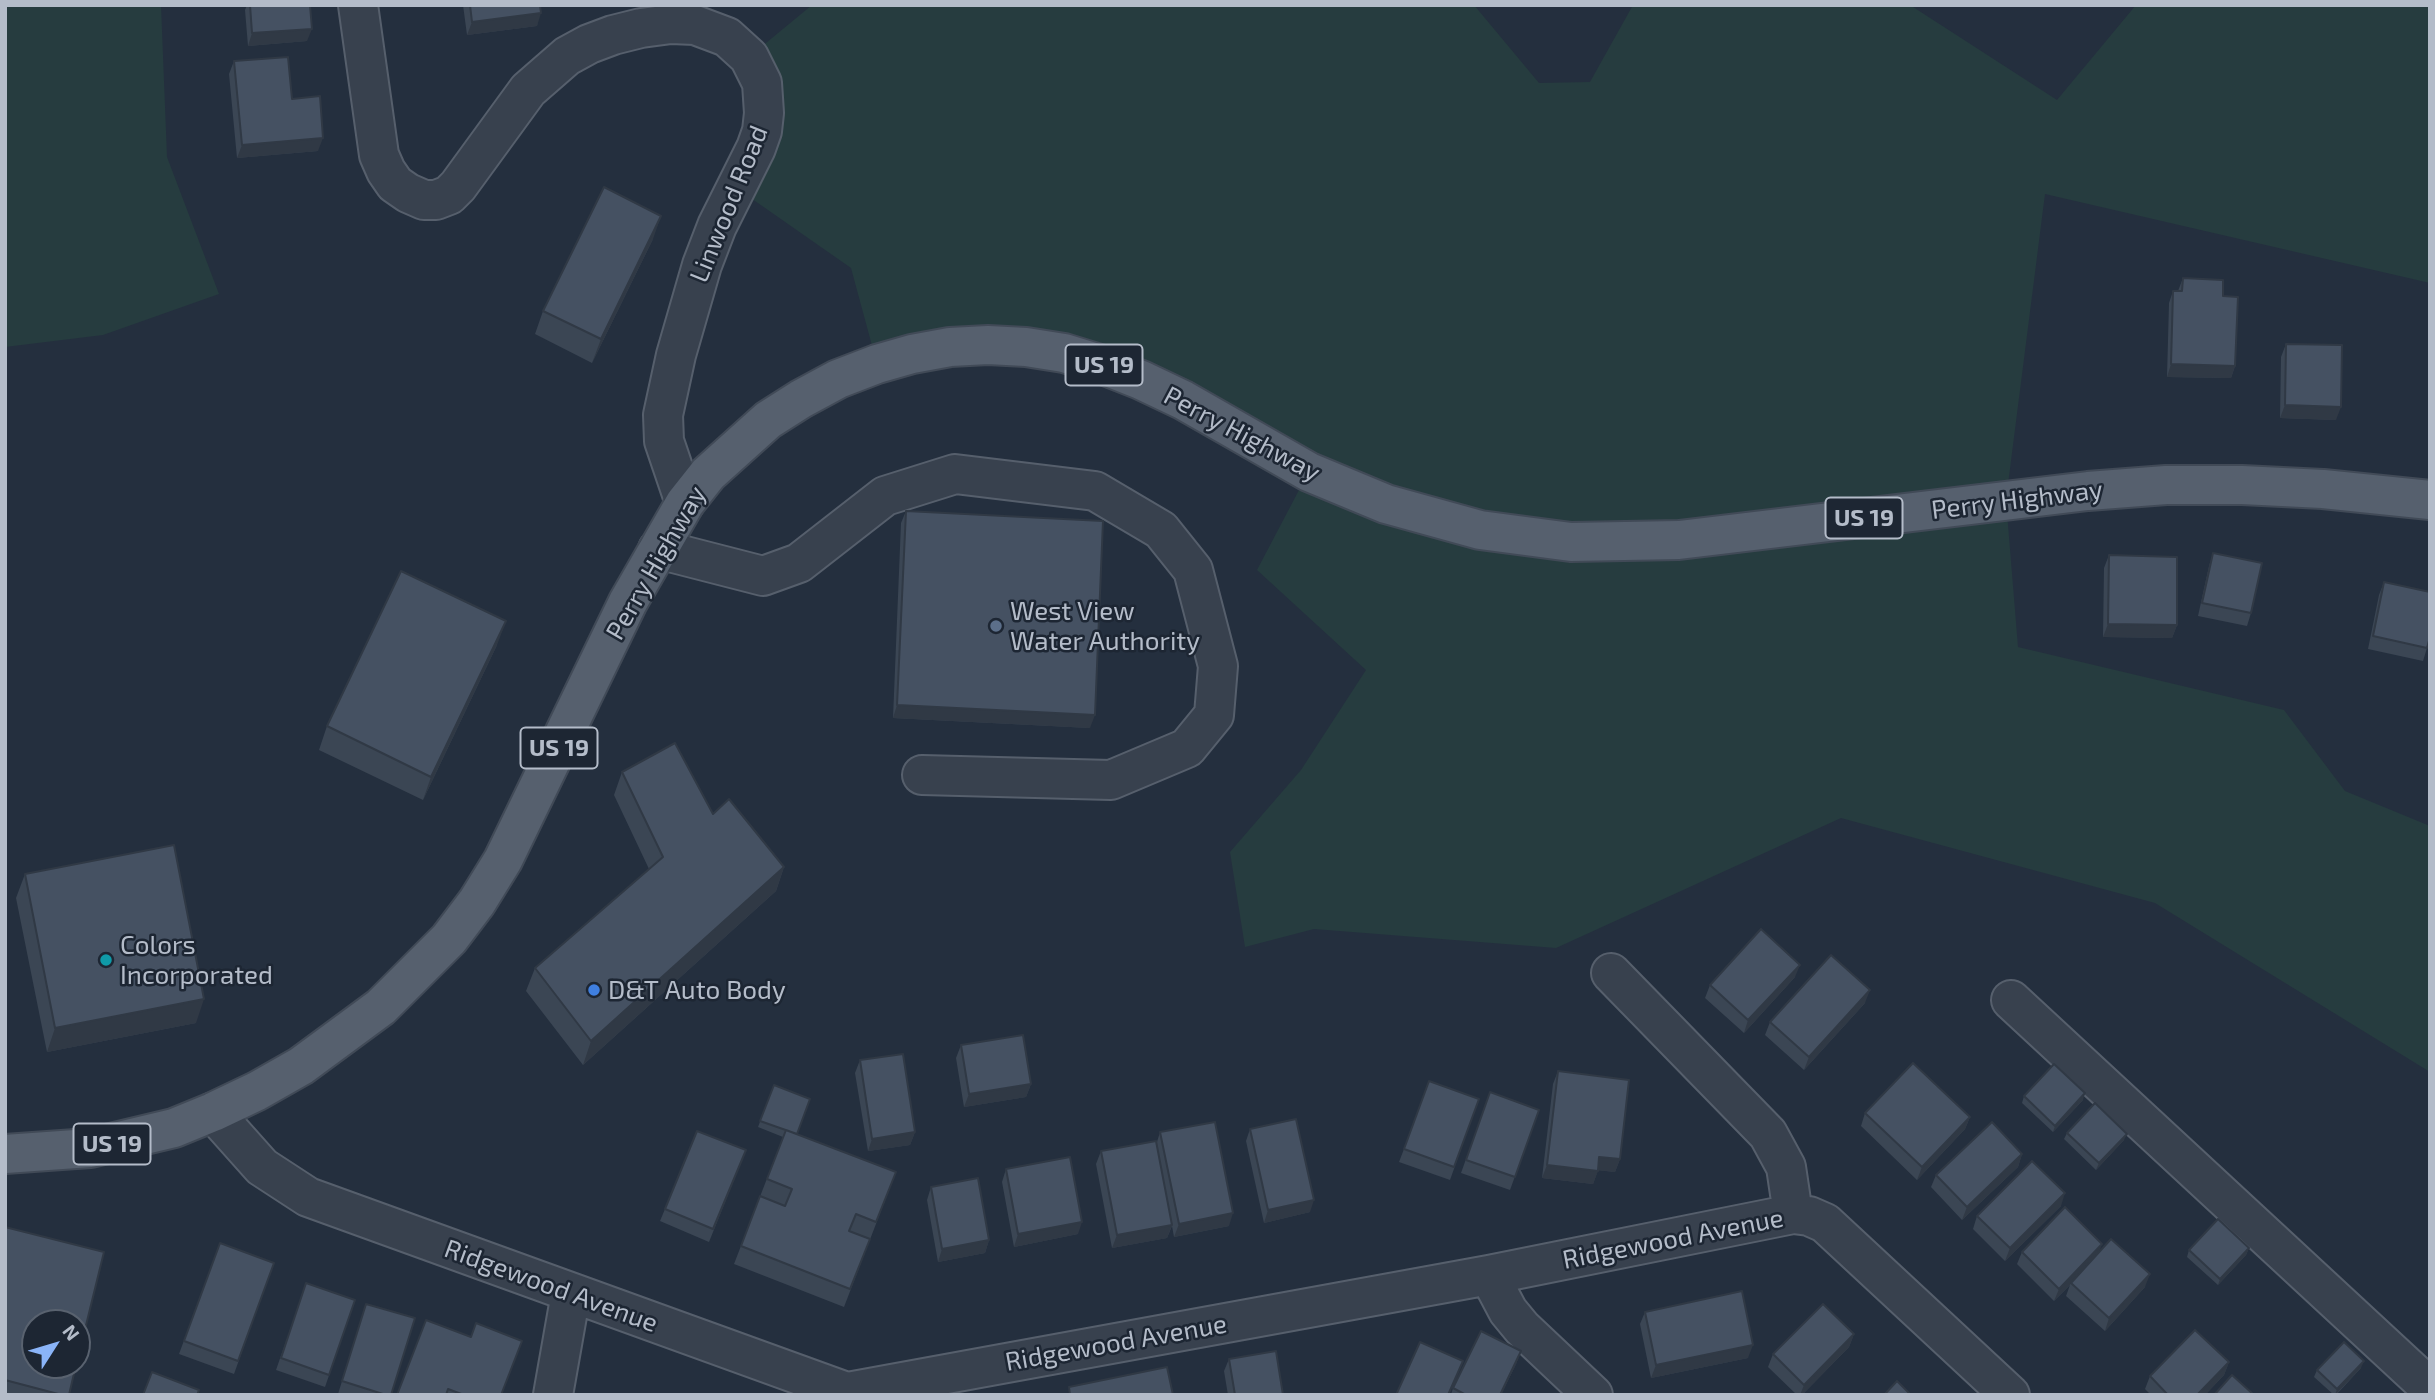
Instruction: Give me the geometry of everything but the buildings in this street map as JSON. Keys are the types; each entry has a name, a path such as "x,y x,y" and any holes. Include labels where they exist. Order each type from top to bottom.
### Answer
{"main road":[{"name":"Perry Highway","path":"5,1154 90,1148 174,1128 214,1112 301,1066 381,1007 449,939 477,902 503,860 628,602 685,503 708,474 768,420 801,399 838,379 912,354 950,347 988,345 1064,353 1103,365 1183,400 1309,472 1346,489 1431,518 1480,530 1548,540 1679,540 2088,491 2166,485 2323,489 2430,500"}],"street":[{"name":"Linwood Road","path":"358,5 379,155 396,184 424,200 436,200 449,195 528,90 567,56 589,44 641,28 695,24 727,37 749,57 762,83 762,131 717,226 702,265 676,355 663,415 664,441 685,503"},
{"path":"658,549 763,576 799,563 885,496 955,474 1095,491 1161,530 1193,570 1217,666 1214,715 1187,748 1111,780 922,775"},
{"path":"1611,973 1768,1134 1786,1167 1793,1214"},
{"path":"2011,1000 2430,1388"},
{"name":"Ridgewood Avenue","path":"214,1112 262,1167 308,1197 850,1394 1489,1275 1793,1214 1809,1216 1825,1223 2010,1395"},
{"path":"1489,1275 1508,1311 1522,1328 1593,1395"},
{"path":"553,1395 571,1293"}],"green space":[{"path":"5,5 161,5 167,157 219,294 103,335 5,347"},
{"path":"812,5 1474,5 1539,83 1590,82 1633,5 1910,5 2057,100 2136,5 2430,5 2430,283 2045,194 2006,500 2018,647 2284,710 2345,791 2430,826 2430,1072 2155,903 1841,818 1556,948 1314,929 1245,947 1230,852 1301,770 1366,670 1257,570 1309,471 1103,365 877,364 851,268 735,187 756,148 749,57"}],"place":[{"name":"West View Water Authority","path":"996,626"},
{"name":"Colors Incorporated","path":"106,960"},
{"name":"D&T Auto Body","path":"594,990"}]}
